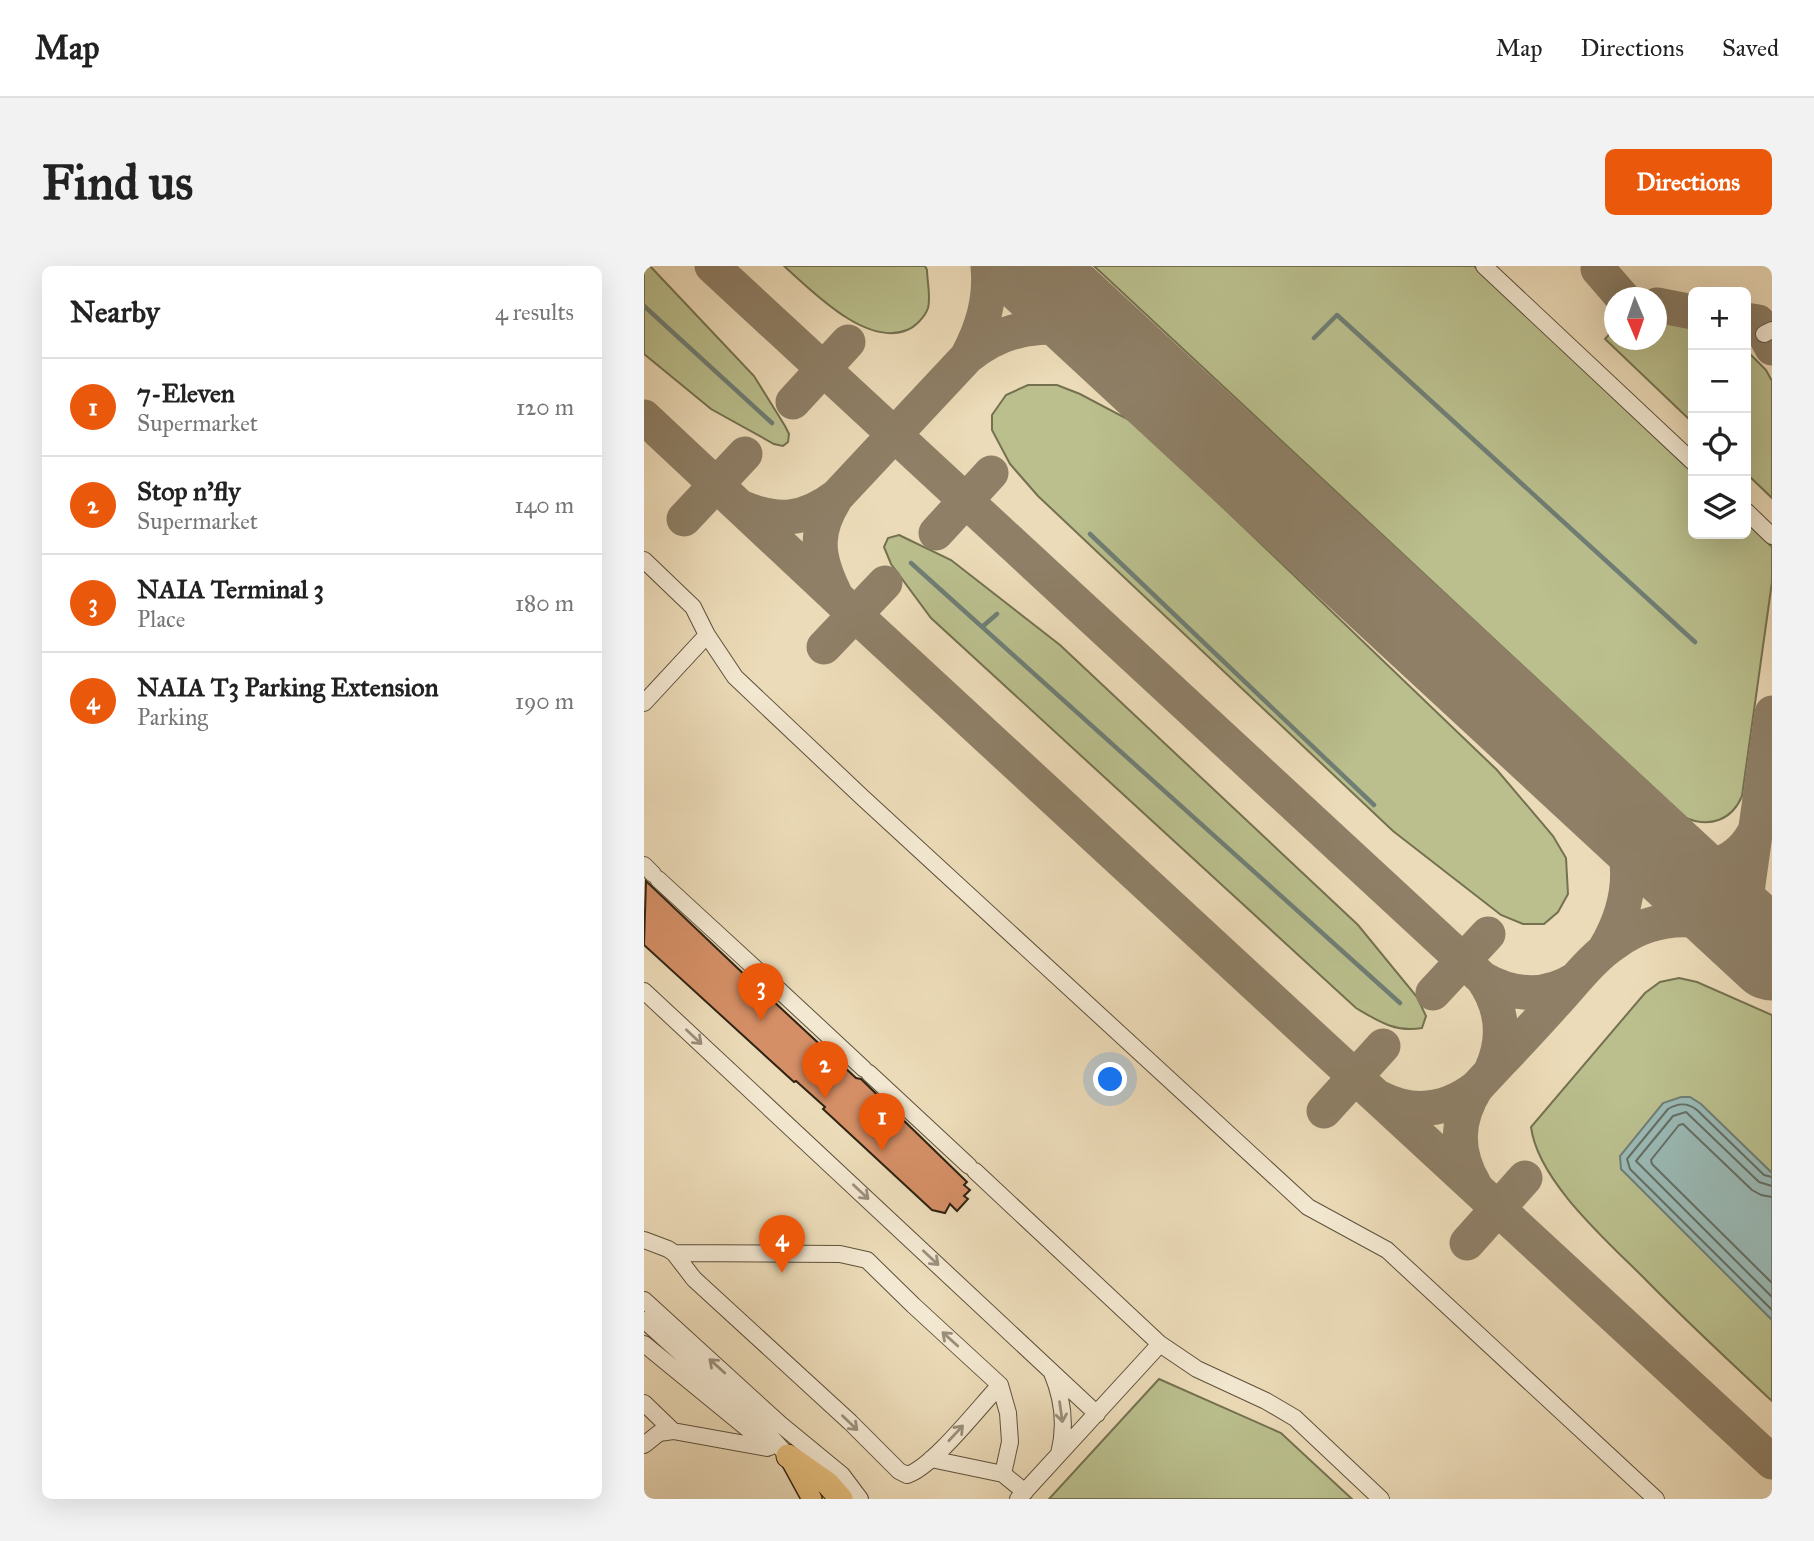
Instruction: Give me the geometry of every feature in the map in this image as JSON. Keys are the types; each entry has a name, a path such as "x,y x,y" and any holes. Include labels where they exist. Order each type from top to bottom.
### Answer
{"highway":[{"path":"781,1452 828,1484 841,1499"}],"main road":[{"path":"781,1452 812,1499"}],"lane":[{"path":"1484,266 1688,457"},
{"path":"1751,516 1772,536"},
{"path":"644,560 693,607 707,635 735,677 862,797 1308,1207 1387,1250 1656,1499"},
{"path":"644,704 707,635"},
{"path":"652,873 1160,1345 1197,1369 1266,1401 1295,1419 1381,1499"},
{"path":"644,991 1097,1415"},
{"path":"644,1240 674,1253 851,1255 867,1260 1000,1384 1008,1413 1010,1442 1003,1474"},
{"path":"674,1253 694,1279 850,1422 899,1471 907,1475 915,1473 931,1460 1000,1384"},
{"path":"644,1300 780,1424 842,1475 860,1499"},
{"path":"644,1320 758,1423 781,1452"},
{"path":"644,1344 781,1452"},
{"path":"931,1460 1003,1474 1021,1495 1160,1345"},
{"path":"1049,1368 1063,1419 1064,1430 1058,1457"},
{"path":"644,1402 673,1431"},
{"path":"644,1445 659,1433 673,1431 781,1452"}],"green space":[{"path":"644,266 650,266 754,376 789,434 788,442 783,446 774,444 711,409 644,354"},
{"path":"784,266 925,266 928,308 925,315 907,330 891,333 874,331 857,324 824,302"},
{"path":"1094,266 1474,266 1688,468 1688,539 1751,539 1751,527 1772,547 1772,582 1742,796 1732,811 1719,820 1703,822 1686,818"},
{"path":"1667,318 1688,324 1688,418 1617,350 1667,350"},
{"path":"1751,355 1766,370 1772,381 1772,498 1751,478"},
{"path":"1028,385 1057,385 1135,423 1497,770 1553,836 1566,858 1568,894 1558,912 1544,924 1523,924 1501,915 1393,831 1038,496 1010,464 992,430 992,415 1006,395"},
{"path":"899,535 951,560 1060,645 1358,925 1417,997 1426,1016 1422,1028 1395,1027 1356,1008 931,618 891,564 884,547 888,538"},
{"path":"1679,978 1697,982 1772,1015 1772,1401 1676,1310 1576,1209 1546,1168 1536,1147 1531,1127 1645,993 1660,982"},
{"path":"1159,1379 1281,1433 1352,1499 1049,1499"}],"water":[{"path":"1690,1097 1701,1104 1772,1173 1772,1320 1621,1169 1620,1156 1663,1103"}],"building":[{"path":"646,881 856,1078 861,1079 967,1182 964,1185 970,1190 964,1196 968,1199 957,1211 950,1204 945,1213 932,1210 823,1109 825,1107 644,945"}],"waterway":[{"path":"644,306 772,423"},
{"path":"1314,338 1337,315 1695,642"},
{"path":"1090,534 1374,805"},
{"path":"911,563 1400,1003"},
{"path":"982,627 997,614"}],"taxiway":[{"path":"712,266 1483,979 1495,1001 1500,1024 1499,1047 1491,1071"},
{"path":"967,357 985,313 988,266"},
{"path":"1598,269 1614,287"},
{"path":"1667,307 1688,311"},
{"path":"1751,321 1758,322 1772,348"},
{"path":"834,592 824,566 820,543 824,521 837,496 967,357 1002,336 1040,327 1078,332 1115,349"},
{"path":"793,402 848,342"},
{"path":"644,417 1772,1462"},
{"path":"684,519 745,454"},
{"path":"936,533 991,473"},
{"path":"740,507 767,516 790,517 813,511 837,496"},
{"path":"824,647 885,583"},
{"path":"1757,940 1747,925 1745,906 1772,713"},
{"path":"1605,949 1621,913 1627,877 1623,841 1607,805"},
{"path":"1671,861 1696,867 1720,863 1741,850 1756,829"},
{"path":"1474,1184 1463,1160 1460,1136 1469,1100 1476,1088 1607,948 1635,931 1655,924 1696,920 1717,924 1736,932 1755,942 1772,956"},
{"path":"1433,993 1488,934"},
{"path":"1483,979 1506,989 1530,993 1553,989 1576,979"},
{"path":"1324,1111 1383,1046"},
{"path":"1380,1098 1405,1107 1429,1108 1453,1102 1476,1088"},
{"path":"1467,1243 1525,1178"}],"runway":[{"path":"1026,266 1772,956"}],"place":[{"name":"NAIA Terminal 3","path":"761,1021"},
{"name":"Stop n'fly","path":"825,1099"},
{"name":"7-Eleven","path":"882,1151"},
{"name":"NAIA T3 Parking Extension","path":"782,1273"}]}
